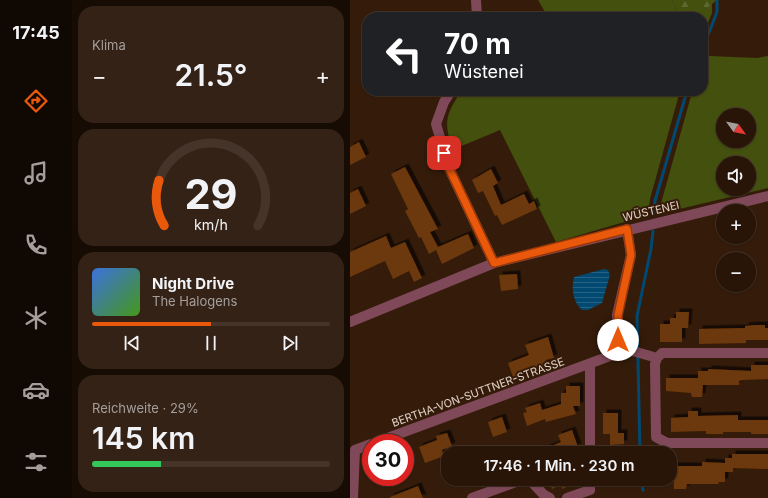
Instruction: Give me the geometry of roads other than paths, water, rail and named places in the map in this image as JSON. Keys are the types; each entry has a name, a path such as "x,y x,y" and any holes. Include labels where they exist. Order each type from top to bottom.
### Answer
{"street":[{"path":"476,0 477,12"},
{"path":"448,96 436,124 449,168 494,263"},
{"name":"WÜSTENEI","path":"350,322 494,263 627,229 768,196"},
{"path":"618,353 618,315 631,255 627,229"},
{"name":"BERTHA-VON-SUTTNER-STRASSE","path":"399,434 618,353 638,352 657,358"},
{"path":"768,353 662,353 657,358 655,364 656,437 659,440 667,443 768,443"},
{"path":"590,364 590,446"},
{"path":"353,498 355,450 362,447"},
{"path":"472,498 505,486"},
{"path":"536,486 543,494 550,498"},
{"path":"567,498 590,490 590,486"}],"water":[{"path":"604,269 608,270 610,275 602,303 588,310 582,310 579,307 574,295 574,277"}],"waterway":[{"path":"708,35 717,12 717,0"},
{"path":"654,214 655,201 686,96"},
{"path":"640,446 637,316 651,249 653,231"},
{"path":"642,486 643,490"}]}
